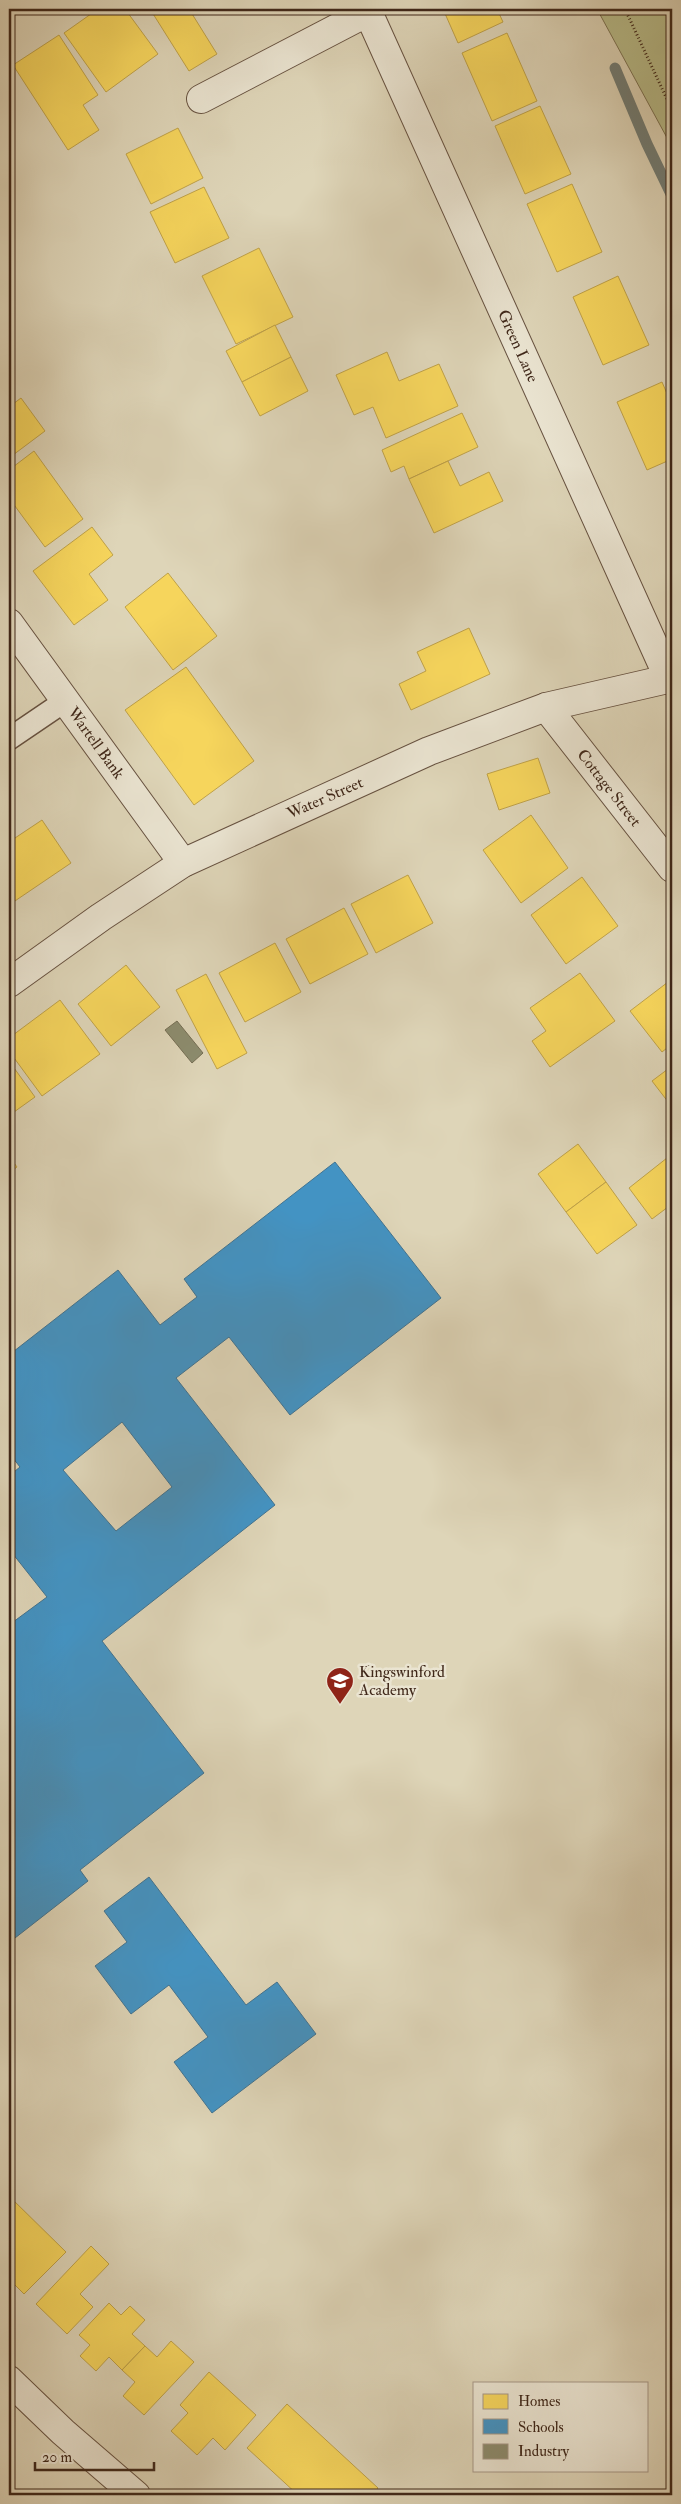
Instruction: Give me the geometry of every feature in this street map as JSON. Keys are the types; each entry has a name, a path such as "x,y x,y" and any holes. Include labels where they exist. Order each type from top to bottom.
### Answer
{"street":[{"name":"Green Lane","path":"201,99 368,12 671,679"},
{"name":"Wartell Bank","path":"9,623 183,863"},
{"name":"Water Street","path":"9,983 101,917 183,863 429,751 546,708 671,679"},
{"name":"Cottage Street","path":"546,708 672,868"},
{"path":"9,2380 63,2432 136,2495"}],"lane":[{"path":"9,739 65,701"}],"path":[{"path":"625,9 672,110"}],"green space":[{"path":"597,9 672,9 672,147"}],"building: Homes":[{"path":"98,9 125,9 158,54 106,92 64,33"},
{"path":"150,9 189,9 217,54 189,71"},
{"path":"443,9 497,9 503,22 458,43"},
{"path":"507,33 537,101 492,121 462,53"},
{"path":"59,35 98,95 83,105 99,130 68,150 13,65"},
{"path":"540,106 571,174 525,194 495,126"},
{"path":"178,128 203,178 151,204 126,154"},
{"path":"572,184 602,252 557,272 527,204"},
{"path":"204,187 229,238 175,263 150,212"},
{"path":"259,248 293,317 236,344 202,276"},
{"path":"618,276 649,345 603,365 573,297"},
{"path":"275,325 291,357 242,382 226,351"},
{"path":"387,352 399,381 439,364 458,406 386,438 373,407 354,415 336,375"},
{"path":"291,357 308,391 260,416 242,382"},
{"path":"662,382 672,405 672,459 647,470 617,402"},
{"path":"21,398 45,431 9,458 9,407"},
{"path":"462,413 478,447 409,479 404,466 391,472 382,450"},
{"path":"34,451 83,519 45,547 12,502 9,505 9,470"},
{"path":"448,461 460,486 489,472 503,501 434,533 409,479"},
{"path":"92,527 113,555 89,574 108,600 74,625 33,571"},
{"path":"672,539 672,571 668,540"},
{"path":"168,573 217,636 173,670 125,607"},
{"path":"469,628 490,674 411,710 399,684 426,671 417,652"},
{"path":"186,667 254,761 194,805 125,710"},
{"path":"538,758 550,793 499,810 487,774"},
{"path":"531,815 568,868 521,903 483,850"},
{"path":"42,820 71,863 9,905 9,842"},
{"path":"408,875 433,923 376,953 351,904"},
{"path":"582,877 618,926 566,964 531,915"},
{"path":"344,908 368,954 310,984 286,939"},
{"path":"275,943 301,992 245,1022 219,973"},
{"path":"126,965 160,1007 111,1046 78,1004"},
{"path":"580,973 615,1021 550,1067 532,1041 546,1031 530,1008"},
{"path":"206,974 247,1053 217,1069 176,990"},
{"path":"672,979 672,1044 662,1052 630,1011"},
{"path":"60,1000 100,1054 42,1096 9,1051 9,1038"},
{"path":"9,1061 35,1097 14,1112 9,1105"},
{"path":"672,1066 672,1107 652,1081"},
{"path":"578,1144 606,1182 566,1212 538,1174"},
{"path":"672,1154 672,1204 652,1219 629,1188"},
{"path":"9,1156 17,1167 9,1173"},
{"path":"606,1182 637,1225 597,1254 566,1212"},
{"path":"9,2196 66,2252 24,2294 9,2279"},
{"path":"91,2246 109,2264 80,2294 93,2307 67,2334 36,2304"},
{"path":"109,2303 121,2315 130,2306 145,2320 132,2334 145,2346 122,2370 109,2357 96,2371 80,2356 90,2345 79,2335"},
{"path":"171,2341 194,2362 144,2415 123,2396 135,2382 122,2370 145,2346 157,2357"},
{"path":"209,2372 256,2415 225,2450 213,2438 197,2455 171,2431 188,2413 180,2405"},
{"path":"287,2404 378,2488 372,2495 298,2495 247,2448"},
{"path":"20,2489 27,2495 14,2495"}],"building: Schools":[{"path":"335,1162 441,1298 290,1415 229,1337 176,1378 275,1505 102,1641 204,1773 80,1870 88,1881 15,1938 9,1930 9,1625 47,1597 9,1549 9,1476 20,1467 9,1453 9,1355 118,1270 160,1325 197,1297 184,1279","holes":["122,1422 172,1487 116,1531 63,1470"]},
{"path":"149,1877 246,2005 277,1982 316,2034 212,2113 174,2062 208,2037 169,1985 131,2014 95,1966 127,1942 104,1911"}],"building: Industry":[{"path":"177,1021 203,1053 192,1063 165,1030"}],"waterway":[{"path":"615,68 647,144 672,196"}],"place":[{"name":"Kingswinford Academy","path":"340,1705"}]}
